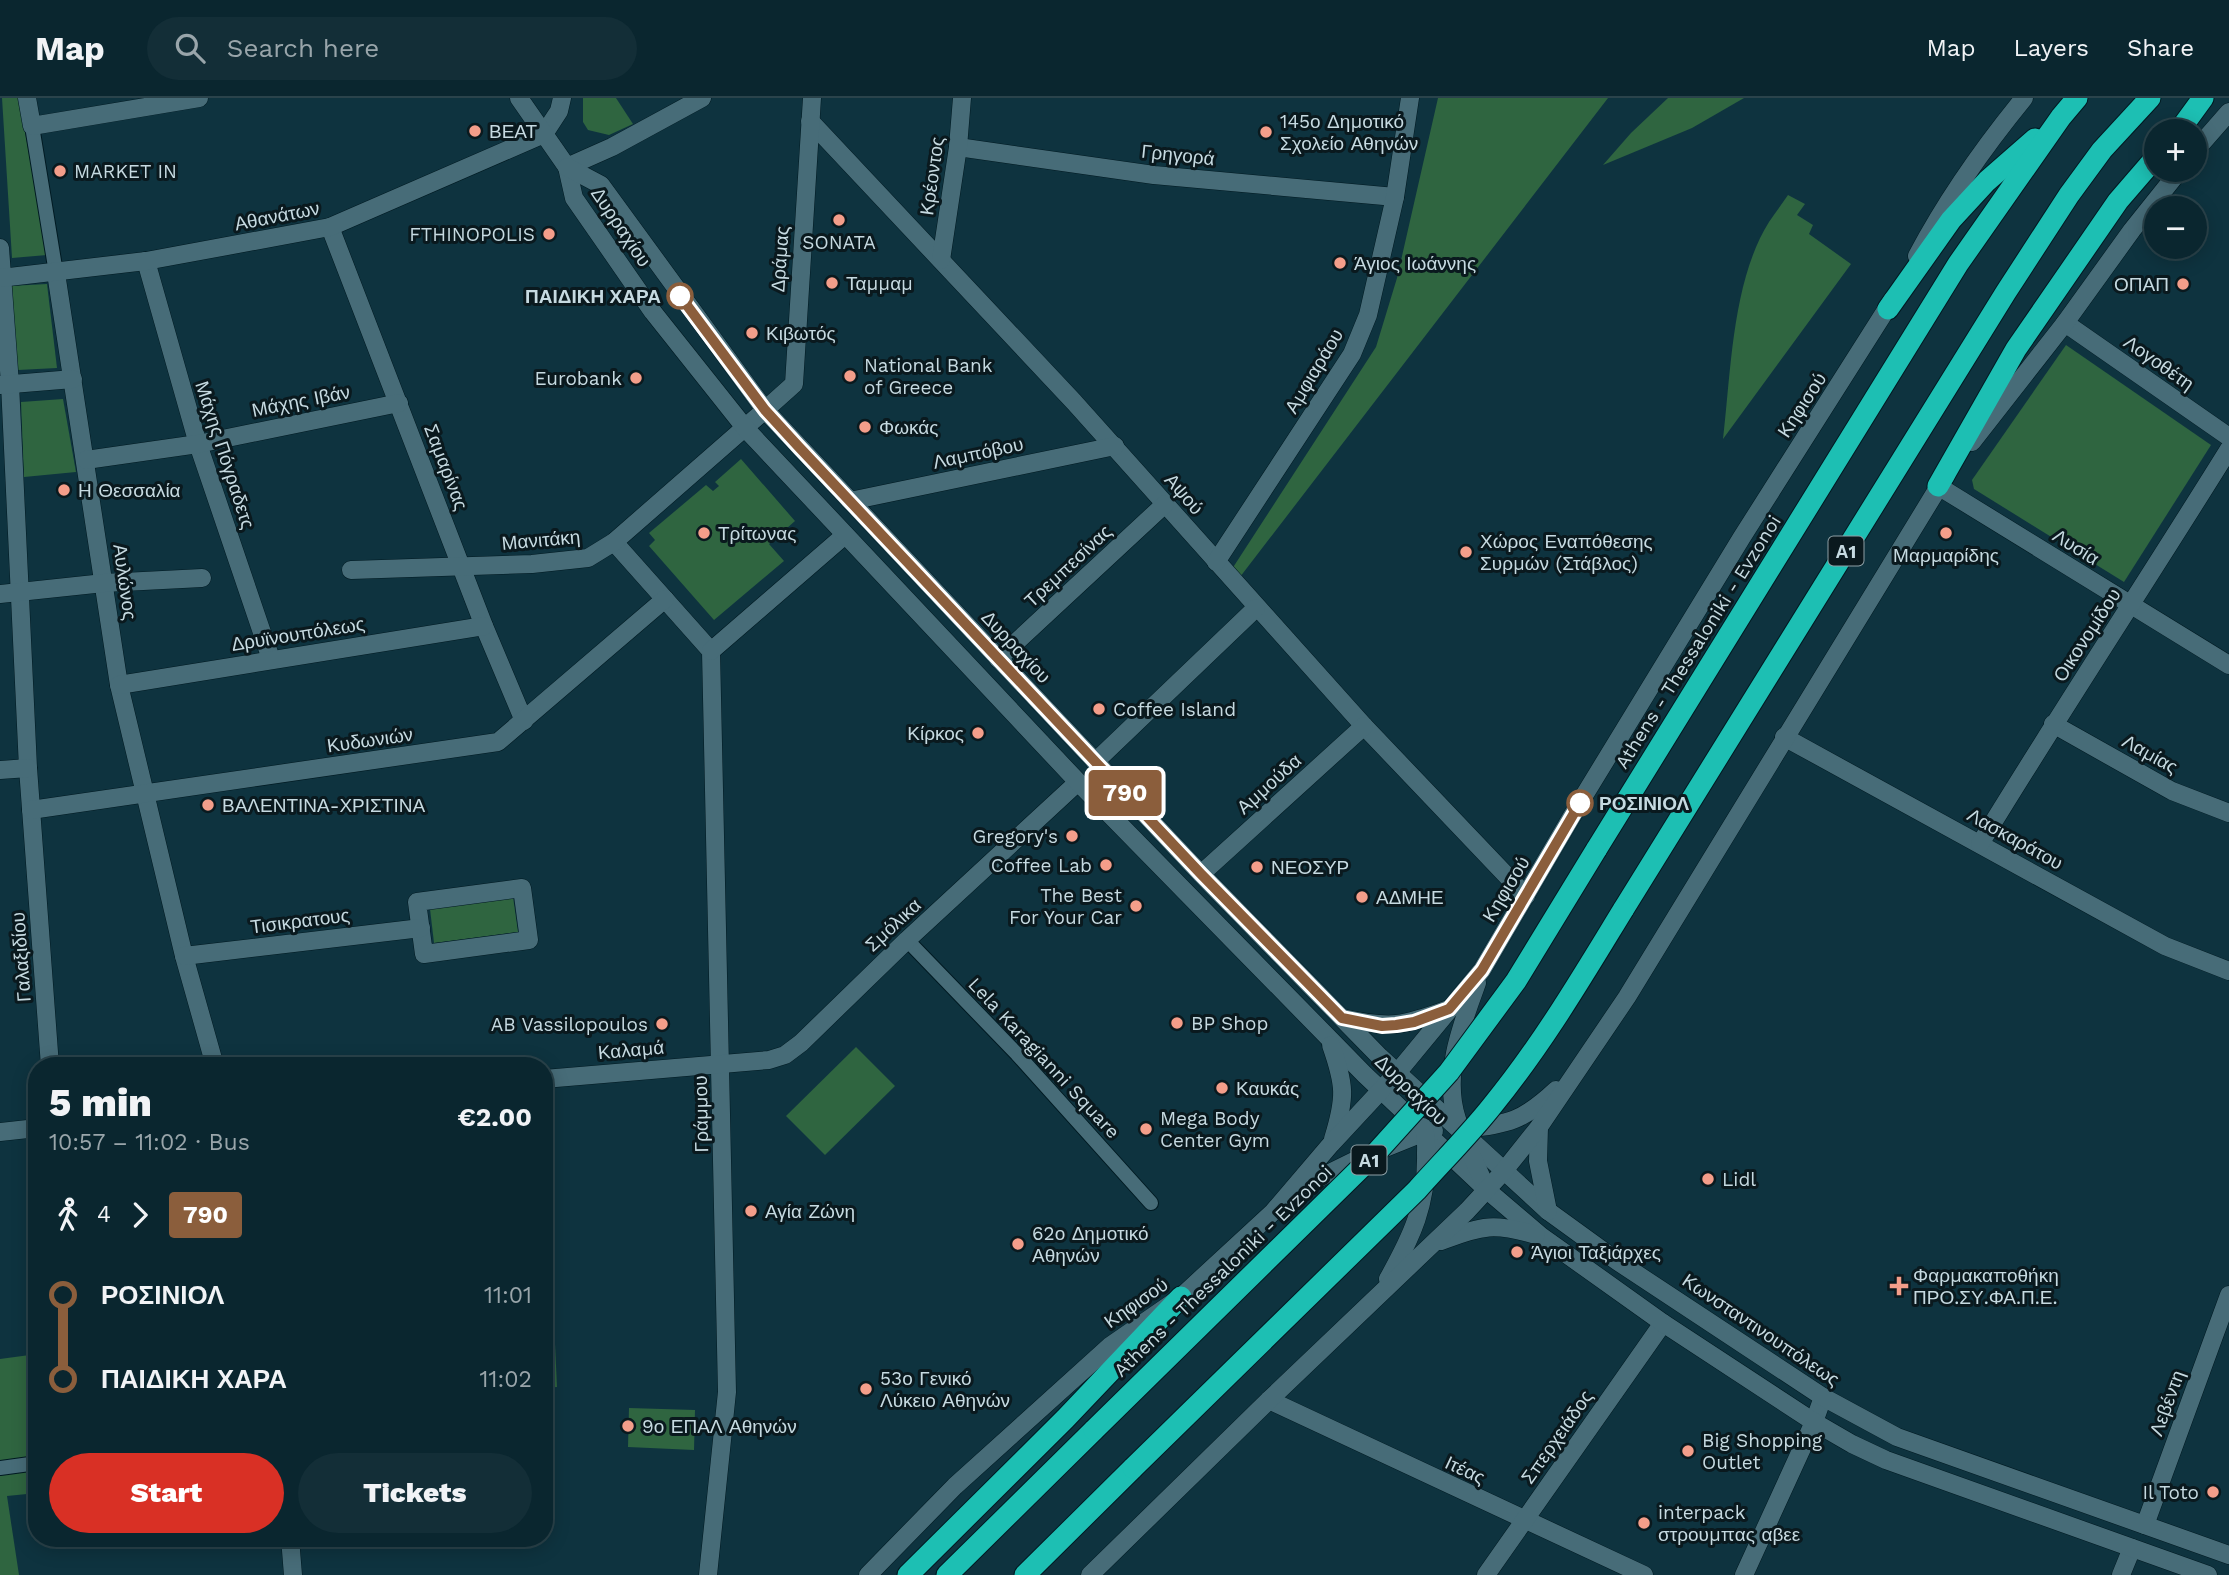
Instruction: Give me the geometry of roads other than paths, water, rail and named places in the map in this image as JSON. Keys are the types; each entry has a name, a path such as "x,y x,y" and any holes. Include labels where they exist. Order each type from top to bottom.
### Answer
{"highway":[{"name":"Athens - Thessaloniki - Evzonoi","path":"947,1575 1376,1154 1449,1072 1516,981 1958,264 2077,98"},
{"name":"Α1","path":"1025,1575 1417,1190 1493,1105 1558,1015 2069,195 2102,150 2150,98"},
{"path":"2188,119 2203,98"},
{"path":"1888,309 1951,220 1987,181 2061,117"},
{"path":"1938,486 2016,349 2118,201 2144,171"},
{"path":"908,1575 1065,1419 1181,1297"}],"street":[{"name":"Αυλώνος","path":"27,98 74,379 119,685 184,956 212,1057"},
{"path":"32,126 199,98"},
{"name":"Δυρραχίου","path":"519,98 567,167 574,198 653,312 746,429 1078,782 1381,1091 1487,1190"},
{"path":"544,134 559,111 562,98"},
{"path":"567,167 612,148 702,98"},
{"name":"Δράμας","path":"765,410 794,384 812,98"},
{"name":"Κρέοντος","path":"941,260 958,147 962,98"},
{"name":"Αμφιαράου","path":"1216,562 1352,355 1368,316 1395,197 1410,98"},
{"name":"Κηφισού","path":"868,1575 955,1486 1110,1346 1181,1297 1273,1212 1397,1073 1482,970 1582,799 1742,537 1888,309 1938,216 2024,98"},
{"path":"2207,137 2229,112"},
{"name":"Αψού","path":"810,121 1115,446 1256,608 1364,726 1526,896"},
{"name":"Αθανάτων","path":"1,278 146,261 330,227 544,134"},
{"name":"Γρηγορά","path":"958,147 1154,175 1395,197"},
{"name":"Δυρραχίου","path":"567,167 601,186 765,410 1201,874 1342,1018"},
{"path":"1090,1575 1380,1293 1435,1243 1487,1190 1539,1127 1684,905 1938,486 2170,182"},
{"name":"Σαμαρίνας","path":"330,227 484,626 524,721"},
{"path":"0,248 5,385 74,379"},
{"name":"Μάχης Πόγραδετς","path":"146,261 198,444 271,659"},
{"name":"Λογοθέτη","path":"2065,323 2229,437"},
{"name":"Γαλαξιδίου","path":"5,385 21,593 28,768 49,1057"},
{"name":"Μάχης Ιβάν","path":"86,460 198,444 399,403"},
{"name":"Μανιτάκη","path":"351,570 532,564 588,558 614,542 765,410"},
{"name":"Λαμπόβου","path":"850,501 1115,446"},
{"name":"Οικονομίδου","path":"1980,844 2053,724 2229,449"},
{"name":"Λυσία","path":"1938,486 2229,665"},
{"name":"Τρεμπεσίνας","path":"999,659 1165,504"},
{"path":"614,542 711,651 845,536"},
{"path":"0,594 104,583 202,578"},
{"name":"Κυδωνιών","path":"31,810 498,742 665,599"},
{"path":"1095,762 1256,608"},
{"name":"Δρυϊνουπόλεως","path":"119,685 484,626"},
{"name":"Γράμμου","path":"708,1575 727,1392 711,651"},
{"name":"Λαμίας","path":"2053,724 2172,791 2229,813"},
{"name":"Αμμούδα","path":"1201,874 1364,726"},
{"name":"Λασκαράτου","path":"1784,737 2165,946 2229,971"},
{"path":"0,770 28,768"},
{"name":"Σμόλικα","path":"721,1063 769,1060 785,1055 801,1043 907,940 1078,782"},
{"path":"522,888 529,940 424,954 421,928 417,902 522,888"},
{"name":"Τισικρατους","path":"184,956 421,928"},
{"name":"Lela Karagianni Square","path":"907,940 1017,1054 1152,1203"},
{"path":"1482,970 1460,1029 1455,1053 1454,1108 1487,1190 1541,1236 1663,1323 1852,1444 1886,1460 2207,1575"},
{"path":"1342,1018 1382,1026 1396,1025 1414,1022 1449,1009"},
{"name":"Κωνσταντινουπόλεως","path":"1342,1018 1397,1073 1548,1211 1617,1261 1823,1397 1897,1437 2229,1555"},
{"path":"1328,1038 1341,1074 1344,1093 1341,1115 1331,1144"},
{"path":"1290,1193 1358,1159 1425,1132 1508,1124 1546,1100 1585,1060"},
{"name":"Καλαμά","path":"553,1078 721,1063"},
{"path":"1380,1293 1418,1220 1426,1180 1425,1132 1397,1073"},
{"path":"1539,1127 1538,1161 1548,1211"},
{"path":"0,1132 28,1129"},
{"path":"1435,1243 1488,1227 1506,1226 1541,1236"},
{"name":"Λεβέντη","path":"2145,1525 2229,1295"},
{"name":"Σπερχειάδος","path":"1486,1575 1663,1323"},
{"path":"1744,1575 1823,1397"},
{"name":"Ιτέας","path":"1269,1400 1644,1575"},
{"path":"0,1468 28,1464"},
{"path":"291,1547 293,1575"},
{"path":"2121,1575 2132,1548"}],"place":[{"name":"ΒΕΑΤ","path":"475,131"},
{"name":"145ο Δημοτικό Σχολείο Αθηνών","path":"1266,132"},
{"name":"MARKET IN","path":"60,171"},
{"name":"SONATA","path":"839,220"},
{"name":"FTHINOPOLIS","path":"549,234"},
{"name":"Άγιος Ιωάννης","path":"1340,263"},
{"name":"Ταμμαμ","path":"832,283"},
{"name":"ΟΠΑΠ","path":"2183,284"},
{"name":"ΠΑΙΔΙΚΗ ΧΑΡΑ","path":"680,296"},
{"name":"Κιβωτός","path":"752,333"},
{"name":"National Bank of Greece","path":"850,376"},
{"name":"Eurobank","path":"636,378"},
{"name":"Φωκάς","path":"865,427"},
{"name":"Η Θεσσαλία","path":"64,490"},
{"name":"Τρίτωνας","path":"704,533"},
{"name":"Μαρμαρίδης","path":"1946,533"},
{"name":"Χώρος Εναπόθεσης Συρμών (Στάβλος)","path":"1466,552"},
{"name":"Coffee Island","path":"1099,709"},
{"name":"Κίρκος","path":"978,733"},
{"name":"ΡΟΣΙΝΙΟΛ","path":"1580,803"},
{"name":"ΒΑΛΕΝΤΙΝΑ-ΧΡΙΣΤΙΝΑ","path":"208,805"},
{"name":"Gregory's","path":"1072,836"},
{"name":"Coffee Lab","path":"1106,865"},
{"name":"ΝΕΟΣΥΡ","path":"1257,867"},
{"name":"ΑΔΜΗΕ","path":"1362,897"},
{"name":"The Best For Your Car","path":"1136,906"},
{"name":"BP Shop","path":"1177,1023"},
{"name":"AB Vassilopoulos","path":"662,1024"},
{"name":"Καυκάς","path":"1222,1088"},
{"name":"Mega Body Center Gym","path":"1146,1129"},
{"name":"Lidl","path":"1708,1179"},
{"name":"Αγία Ζώνη","path":"751,1211"},
{"name":"62ο Δημοτικό Αθηνών","path":"1018,1244"},
{"name":"Άγιοι Ταξιάρχες","path":"1517,1252"},
{"name":"Φαρμακαποθήκη ΠΡΟ.ΣΥ.ΦΑ.Π.Ε.","path":"1899,1286"},
{"name":"53ο Γενικό Λύκειο Αθηνών","path":"866,1389"},
{"name":"9ο ΕΠΑΛ Αθηνών","path":"628,1426"},
{"name":"Big Shopping Outlet","path":"1688,1451"},
{"name":"Il Toto","path":"2213,1492"},
{"name":"interpack στρουμπας αβεε","path":"1644,1523"}]}
